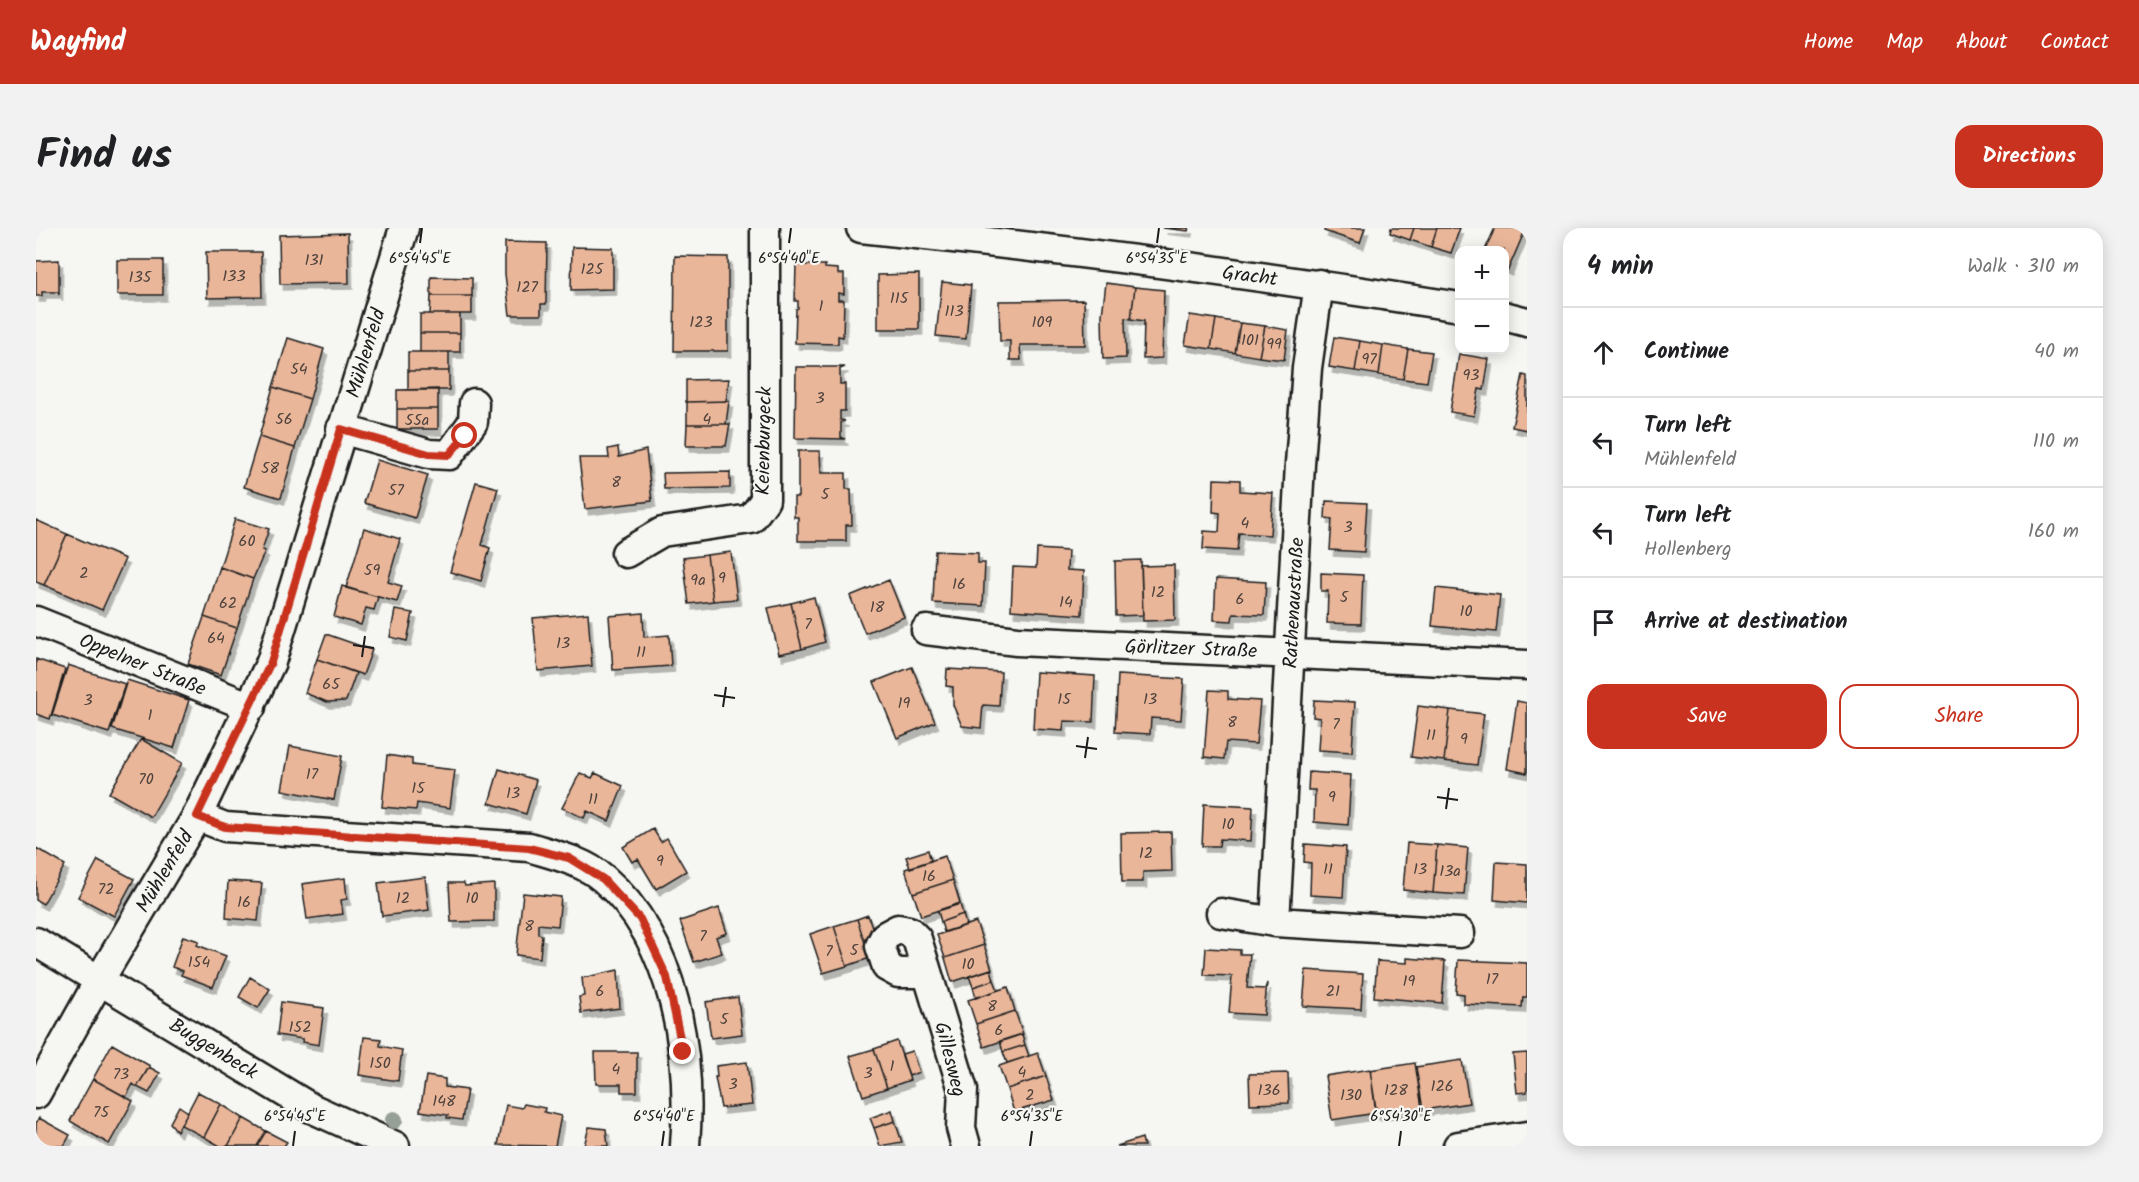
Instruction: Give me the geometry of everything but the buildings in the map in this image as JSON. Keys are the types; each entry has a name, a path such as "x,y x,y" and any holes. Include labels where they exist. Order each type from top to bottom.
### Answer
{"street":[{"name":"Mühlenfeld","path":"36,1094 100,979 197,816 271,662 404,228"},
{"name":"Keienburgeck","path":"626,553 662,532 751,519 765,500 765,228"},
{"name":"Gracht","path":"861,228 1006,236 1455,306"},
{"name":"Rathenaustraße","path":"1275,922 1307,368 1319,284"},
{"path":"1509,317 1527,322"},
{"path":"341,429 429,454 449,455 473,422 474,403"},
{"name":"Oppelner Straße","path":"36,621 251,707"},
{"name":"Görlitzer Straße","path":"926,630 1017,640 1527,665"},
{"path":"197,816 225,827 529,848 569,858 603,879 640,919 667,977 683,1052 688,1115 686,1146"},
{"path":"1221,913 1275,922 1460,933"},
{"name":"Buggenbeck","path":"36,942 311,1108 395,1146"},
{"name":"Gillesweg","path":"927,973 963,1090 961,1128 966,1146"},
{"path":"1458,1146 1527,1136"}],"route":[{"path":"465,436 449,455 429,454 341,429 271,662 197,816 225,827 529,848 569,858 603,879 640,919 667,977 683,1052"}]}
